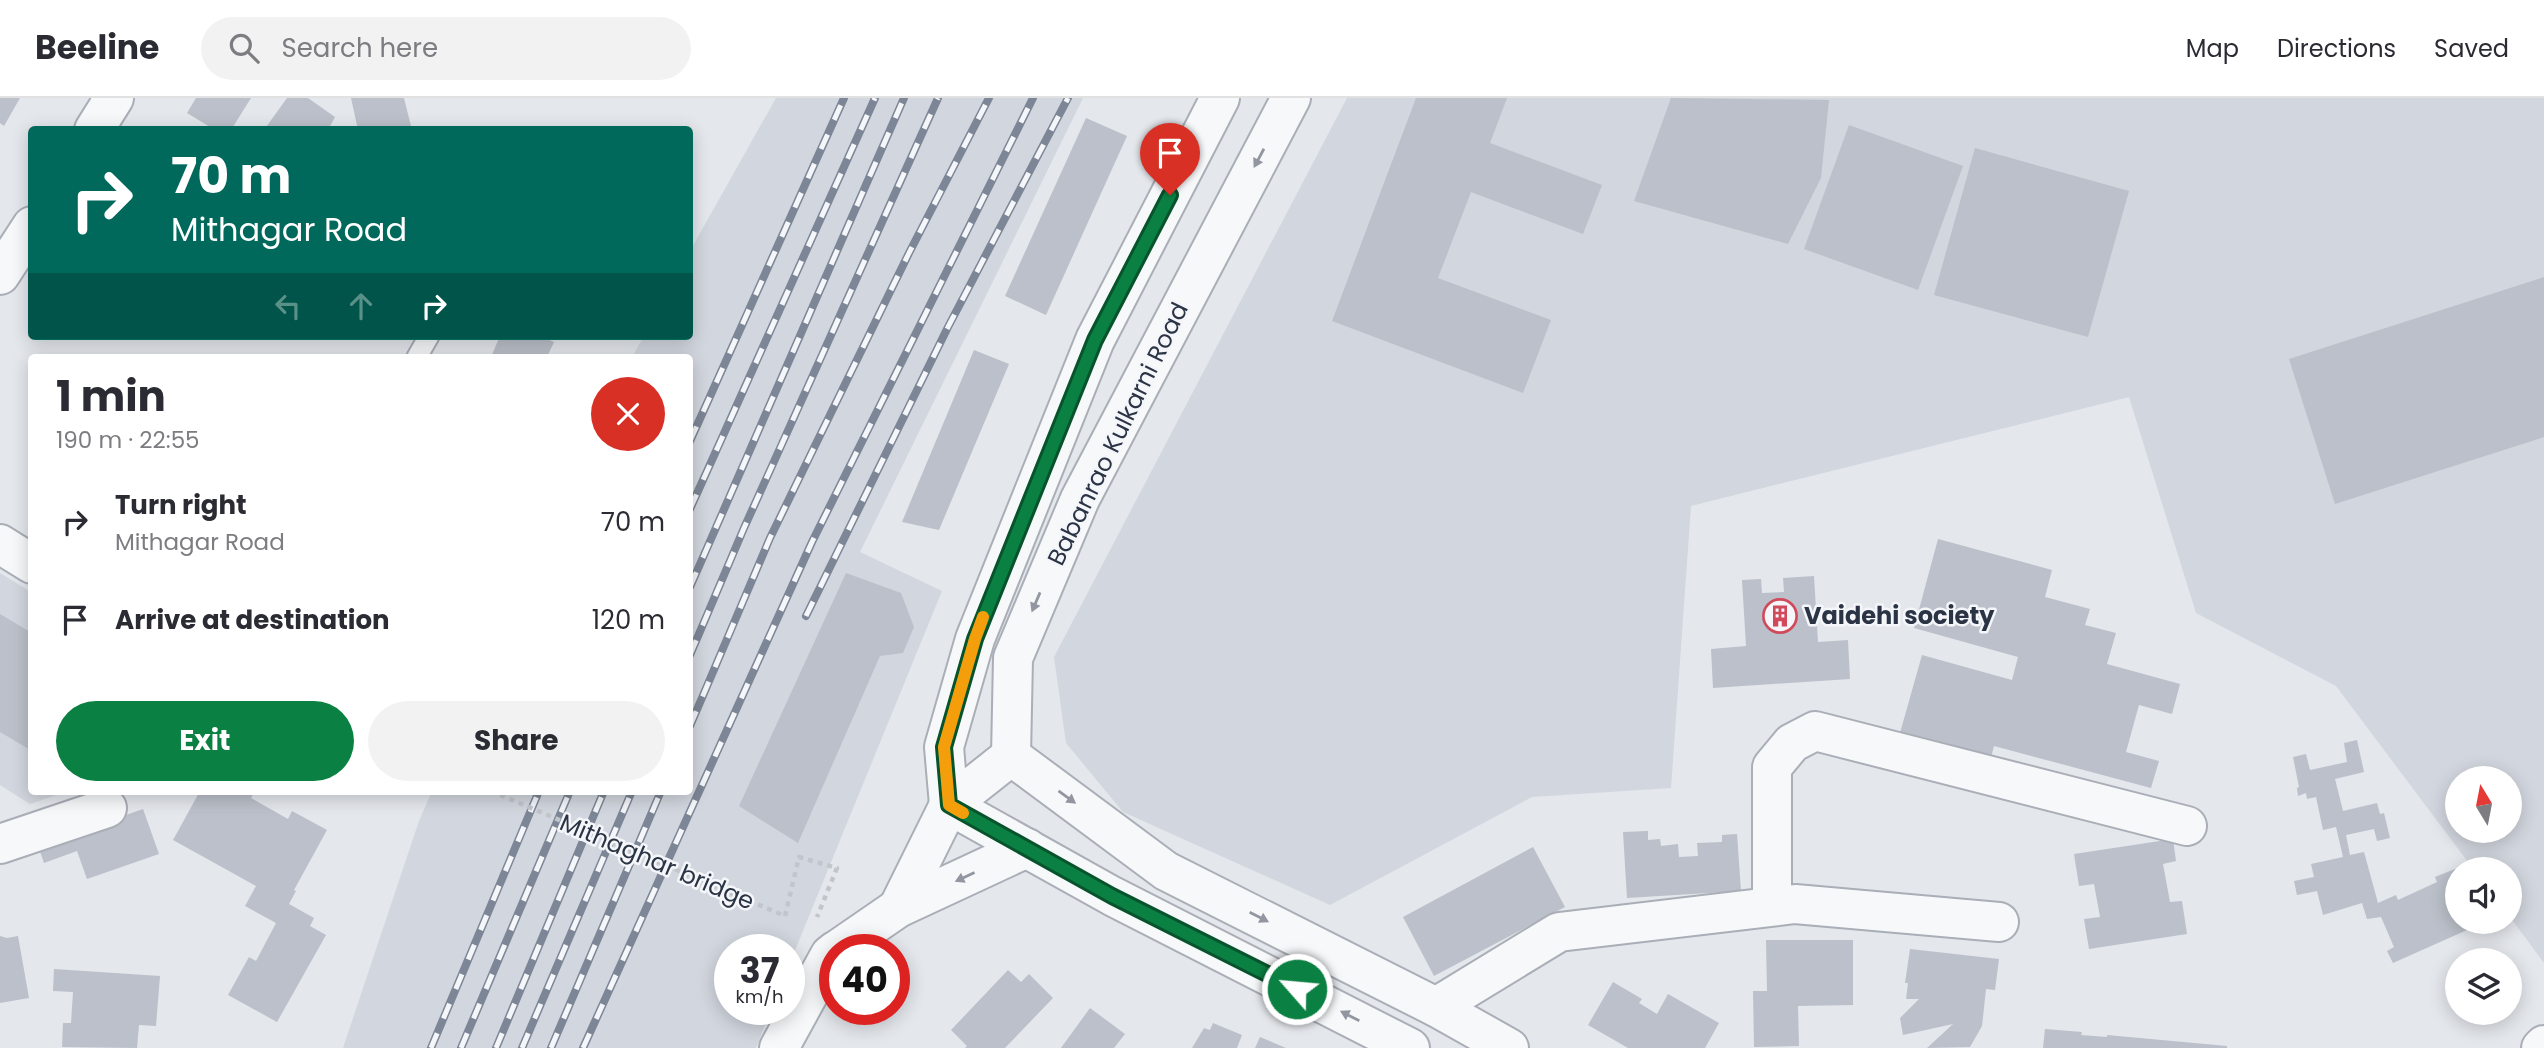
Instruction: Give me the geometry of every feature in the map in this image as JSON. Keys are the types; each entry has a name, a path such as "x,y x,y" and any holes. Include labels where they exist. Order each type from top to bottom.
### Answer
{"street":[{"path":"96,126 114,98"},
{"path":"949,805 944,747 975,639 1095,340 1220,98"},
{"name":"Babanrao Kulkarni Road","path":"1011,756 1013,658 1075,511 1291,98"},
{"path":"0,275 28,232"},
{"path":"0,544 28,562"},
{"path":"1772,906 1772,767 1793,743 1815,731 2187,826"},
{"path":"898,908 949,805 1011,756 1166,871 1437,1007 1509,1048"},
{"path":"949,805 1112,896 1410,1048"},
{"path":"0,844 107,808"},
{"path":"861,934 898,908 1027,848"},
{"path":"1437,1007 1559,932 1795,904 1999,922"},
{"path":"779,1048 819,975"}],"path":[{"name":"Mithaghar bridge","path":"500,795 785,916 799,857 837,868 816,917"}],"shaded area":[{"path":"776,98 1083,98 860,552 942,591 802,934 714,934 714,1025 765,1025 756,1048 343,1048 419,821 430,795 693,795 693,354 634,354 642,340 693,340 693,246"},
{"path":"1347,98 2544,98 2544,963 2522,933 2522,857 2464,857 2454,844 2522,844 2522,766 2445,766 2445,831 2336,686 2196,613 2129,397 1691,506 1671,788 1532,797 1330,905 1123,812 1066,743 1054,657"},
{"path":"0,573 28,590 28,795 56,795 30,804 0,785"}],"building":[{"path":"0,98 20,98 4,126 0,123"},
{"path":"196,98 251,98 234,126 208,126 187,113"},
{"path":"287,98 308,98 335,117 330,126 267,126"},
{"path":"351,98 404,98 411,126 357,126"},
{"path":"1416,98 1507,98 1490,143 1602,185 1583,234 1471,192 1438,278 1551,320 1523,393 1332,321"},
{"path":"1671,98 1829,100 1821,178 1788,244 1634,201"},
{"path":"1086,118 1127,136 1046,315 1005,296"},
{"path":"1849,125 1963,166 1918,290 1804,249"},
{"path":"1975,148 2129,191 2088,337 1934,295"},
{"path":"2544,277 2544,437 2335,504 2289,359"},
{"path":"498,340 554,342 548,354 492,354"},
{"path":"974,350 1009,364 939,530 902,522"},
{"path":"1938,539 2052,570 2045,597 2090,609 2085,625 2116,633 2107,664 2180,684 2172,714 2139,705 2126,752 2159,761 2151,788 1994,746 1989,765 1898,740 1922,655 2012,680 2018,657 1914,628"},
{"path":"846,573 901,593 914,627 903,653 880,656 798,843 739,806"},
{"name":"Vaidehi society","path":"1814,576 1818,642 1848,640 1850,679 1713,688 1711,649 1746,646 1742,580 1761,579 1762,593 1784,592 1783,578"},
{"path":"0,614 28,631 28,749 0,732"},
{"path":"2357,740 2364,772 2335,779 2343,811 2377,803 2380,814 2384,813 2390,838 2377,841 2374,829 2346,835 2350,855 2364,852 2378,903 2396,895 2398,900 2437,882 2435,877 2445,873 2445,934 2458,934 2393,963 2387,951 2394,947 2381,917 2367,919 2362,903 2323,915 2317,891 2297,895 2294,881 2314,877 2311,864 2343,857 2336,827 2323,830 2316,797 2307,799 2306,793 2298,796 2299,787 2293,757 2306,754 2310,770 2347,762 2344,743"},
{"path":"198,795 253,795 251,798 288,819 292,811 327,830 289,904 314,918 310,926 326,935 277,1022 228,995 249,957 256,961 276,923 245,906 256,886 173,840"},
{"path":"143,809 159,854 87,879 77,851 44,863 38,846"},
{"path":"1648,831 1648,840 1660,839 1661,846 1678,844 1679,857 1698,856 1697,843 1722,842 1722,835 1737,834 1741,891 1627,898 1623,832"},
{"path":"2173,839 2176,861 2163,864 2170,902 2182,901 2187,934 2089,949 2084,919 2100,917 2094,884 2079,886 2074,854"},
{"path":"1533,847 1565,907 1434,976 1403,917"},
{"path":"0,936 18,936 29,998 0,1003"},
{"path":"1766,940 1853,940 1853,1005 1798,1006 1799,1046 1754,1047 1753,991 1767,991"},
{"path":"1910,949 1999,959 1995,990 1986,989 1982,1026 1970,1047 1927,1048 1953,1024 1903,1035 1900,1018 1919,999 1906,999 1908,983 1905,983"},
{"path":"54,969 160,976 156,1026 139,1025 137,1048 62,1047 63,1023 71,1023 73,992 53,991"},
{"path":"1008,970 1021,982 1029,974 1053,998 1005,1048 965,1048 967,1046 951,1030"},
{"path":"1613,982 1642,999 1639,1003 1657,1014 1668,994 1719,1023 1705,1048 1628,1048 1588,1025"},
{"path":"1090,1008 1125,1034 1114,1048 1061,1048"},
{"path":"1213,1023 1242,1035 1237,1048 1192,1048 1204,1028 1210,1030"},
{"path":"2045,1029 2082,1032 2081,1035 2107,1035 2227,1048 2043,1048"},
{"path":"1260,1037 1286,1048 1255,1048"}],"railway":[{"path":"693,434 844,98"},
{"path":"693,502 875,98"},
{"path":"693,580 904,98"},
{"path":"693,648 744,528 938,98"},
{"path":"693,719 770,538 909,253 989,98"},
{"path":"583,1048 812,542 1033,98"},
{"path":"806,616 948,327 1068,98"},
{"path":"431,1048 537,795"},
{"path":"461,1048 568,795"},
{"path":"496,1048 602,795"},
{"path":"522,1048 630,795"},
{"path":"551,1048 659,795"}],"slow traffic":[{"path":"963,813 949,805 944,747 983,617"}],"place":[{"name":"Vaidehi society","path":"1780,616"}],"route":[{"path":"1170,195 1095,340 975,639 944,747 949,805 1112,896 1297,989"}]}
